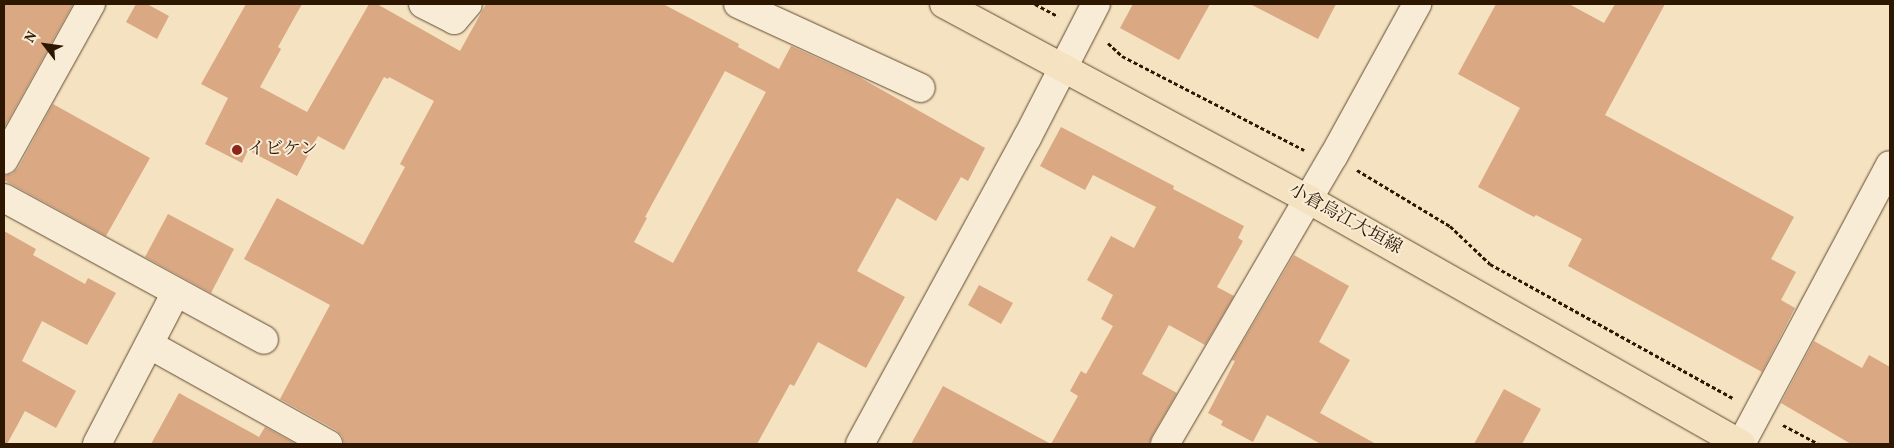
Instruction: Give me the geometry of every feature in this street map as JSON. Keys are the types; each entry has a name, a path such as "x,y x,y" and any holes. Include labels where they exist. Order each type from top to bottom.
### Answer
{"main road":[{"name":"小倉烏江大垣線","path":"944,4 1306,198 1741,444"}],"street":[{"path":"4,160 91,4"},
{"path":"423,4 454,20 468,4"},
{"path":"738,4 922,88"},
{"path":"860,444 1027,138 1096,4"},
{"path":"1165,444 1306,198 1333,156 1412,6"},
{"path":"1741,444 1890,165"},
{"path":"4,198 264,340"},
{"path":"97,444 176,292"},
{"path":"150,345 328,444"}],"path":[{"path":"1035,4 1109,43 1122,56 1305,151 1321,151 1333,156 1450,226 1490,264 1818,444"}],"building":[{"path":"4,4 73,4 4,128"},
{"path":"136,4 147,4 169,16 157,39 126,22"},
{"path":"246,4 302,4 278,47 281,49 260,87 307,112 369,4 377,4 460,51 486,4 663,4 739,44 738,47 779,69 791,46 859,77 985,148 968,181 961,177 936,221 897,198 857,271 905,297 866,368 818,342 794,386 790,384 757,444 344,444 342,436 336,430 280,399 330,305 244,259 277,198 363,245 405,167 400,164 434,101 389,77 388,79 384,77 344,150 318,136 297,176 248,150 242,163 205,144 228,98 201,84","holes":["725,71 766,92 673,263 634,242 647,218 645,217"]},
{"path":"1133,4 1210,4 1179,60 1120,28"},
{"path":"1250,4 1336,4 1318,39"},
{"path":"1496,4 1569,4 1604,23 1615,4 1665,4 1605,115 1794,217 1771,259 1796,272 1781,300 1795,308 1762,372 1568,266 1582,239 1536,215 1534,217 1478,187 1520,108 1458,74"},
{"path":"53,104 150,158 106,236 4,180 4,176 12,174 18,168"},
{"path":"1061,127 1174,186 1173,189 1244,226 1238,238 1243,241 1217,287 1234,296 1205,345 1169,325 1142,374 1177,393 1149,444 1051,444 1078,396 1070,391 1081,371 1086,374 1113,326 1101,319 1113,295 1087,280 1111,236 1134,248 1156,207 1093,175 1085,190 1040,166"},
{"path":"168,214 234,249 211,293 145,257"},
{"path":"4,231 36,249 33,255 85,284 88,278 116,293 87,345 42,321 22,361 76,391 56,428 25,411 7,444 4,444"},
{"path":"1294,255 1349,286 1319,342 1350,360 1320,413 1376,444 1321,444 1267,415 1253,442 1221,425 1223,421 1208,413 1235,361 1232,360"},
{"path":"979,285 1013,303 1001,324 968,305"},
{"path":"1814,341 1862,368 1869,355 1890,367 1890,444 1851,444 1781,403"},
{"path":"943,386 1051,444 911,444"},
{"path":"1504,389 1541,409 1522,444 1474,444"},
{"path":"179,393 259,437 265,427 296,444 151,444"}],"place":[{"name":"イビケン","path":"237,150"}]}
